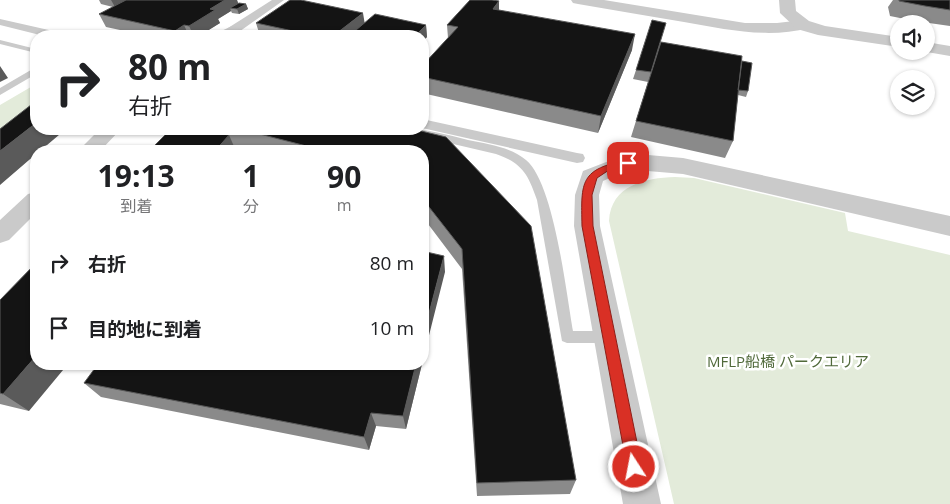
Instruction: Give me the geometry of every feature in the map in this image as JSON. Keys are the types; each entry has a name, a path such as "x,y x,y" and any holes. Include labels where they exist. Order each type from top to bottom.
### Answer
{"street":[{"path":"232,30 279,0"},
{"path":"578,0 745,28 777,28 803,25 824,31 890,41"},
{"path":"787,0 788,13 803,25"},
{"path":"0,22 33,30"},
{"path":"935,48 950,51"},
{"path":"429,125 577,158"},
{"path":"94,145 105,135"},
{"path":"642,504 587,226 587,195 592,177 607,167 628,163 653,162 684,166 950,226"},
{"path":"0,234 30,206"}],"lane":[{"path":"0,42 30,50"},
{"path":"0,92 30,74"},
{"path":"429,135 504,152 521,160 536,180 543,200 568,337 609,337"}],"green space":[{"path":"30,88 30,134 0,161 0,105"},
{"name":"MFLP船橋 パークエリア","path":"694,178 845,213 848,231 950,255 950,504 674,504 609,221 611,209 616,199 632,186 652,179"}],"building":[{"path":"126,0 225,0 210,9 215,10 189,26 184,25 176,30 99,14"},
{"path":"290,0 301,0 363,13 341,30 288,30 256,23"},
{"path":"470,0 492,0 499,1 493,9 635,34 601,116 429,79 429,58 458,27 447,25"},
{"path":"950,0 950,10 899,1"},
{"path":"239,3 246,4 237,9 230,8"},
{"path":"375,14 426,25 421,30 356,30"},
{"path":"652,20 666,23 651,72 636,70"},
{"path":"661,42 742,56 733,141 636,121"},
{"path":"742,61 752,63 748,91 738,90"},
{"path":"30,106 30,128 0,151 0,129"},
{"path":"429,133 446,137 531,226 576,480 477,483 462,249 429,207 429,145 303,145 263,135 429,135"},
{"path":"165,135 229,135 220,145 155,145"},
{"path":"429,253 444,256 429,313"},
{"path":"30,269 30,363 3,394 0,393 0,300"},
{"path":"94,370 414,370 403,416 371,413 364,437 84,383"}],"route":[{"path":"628,163 607,167 592,177 587,195 587,226 634,467"}]}
